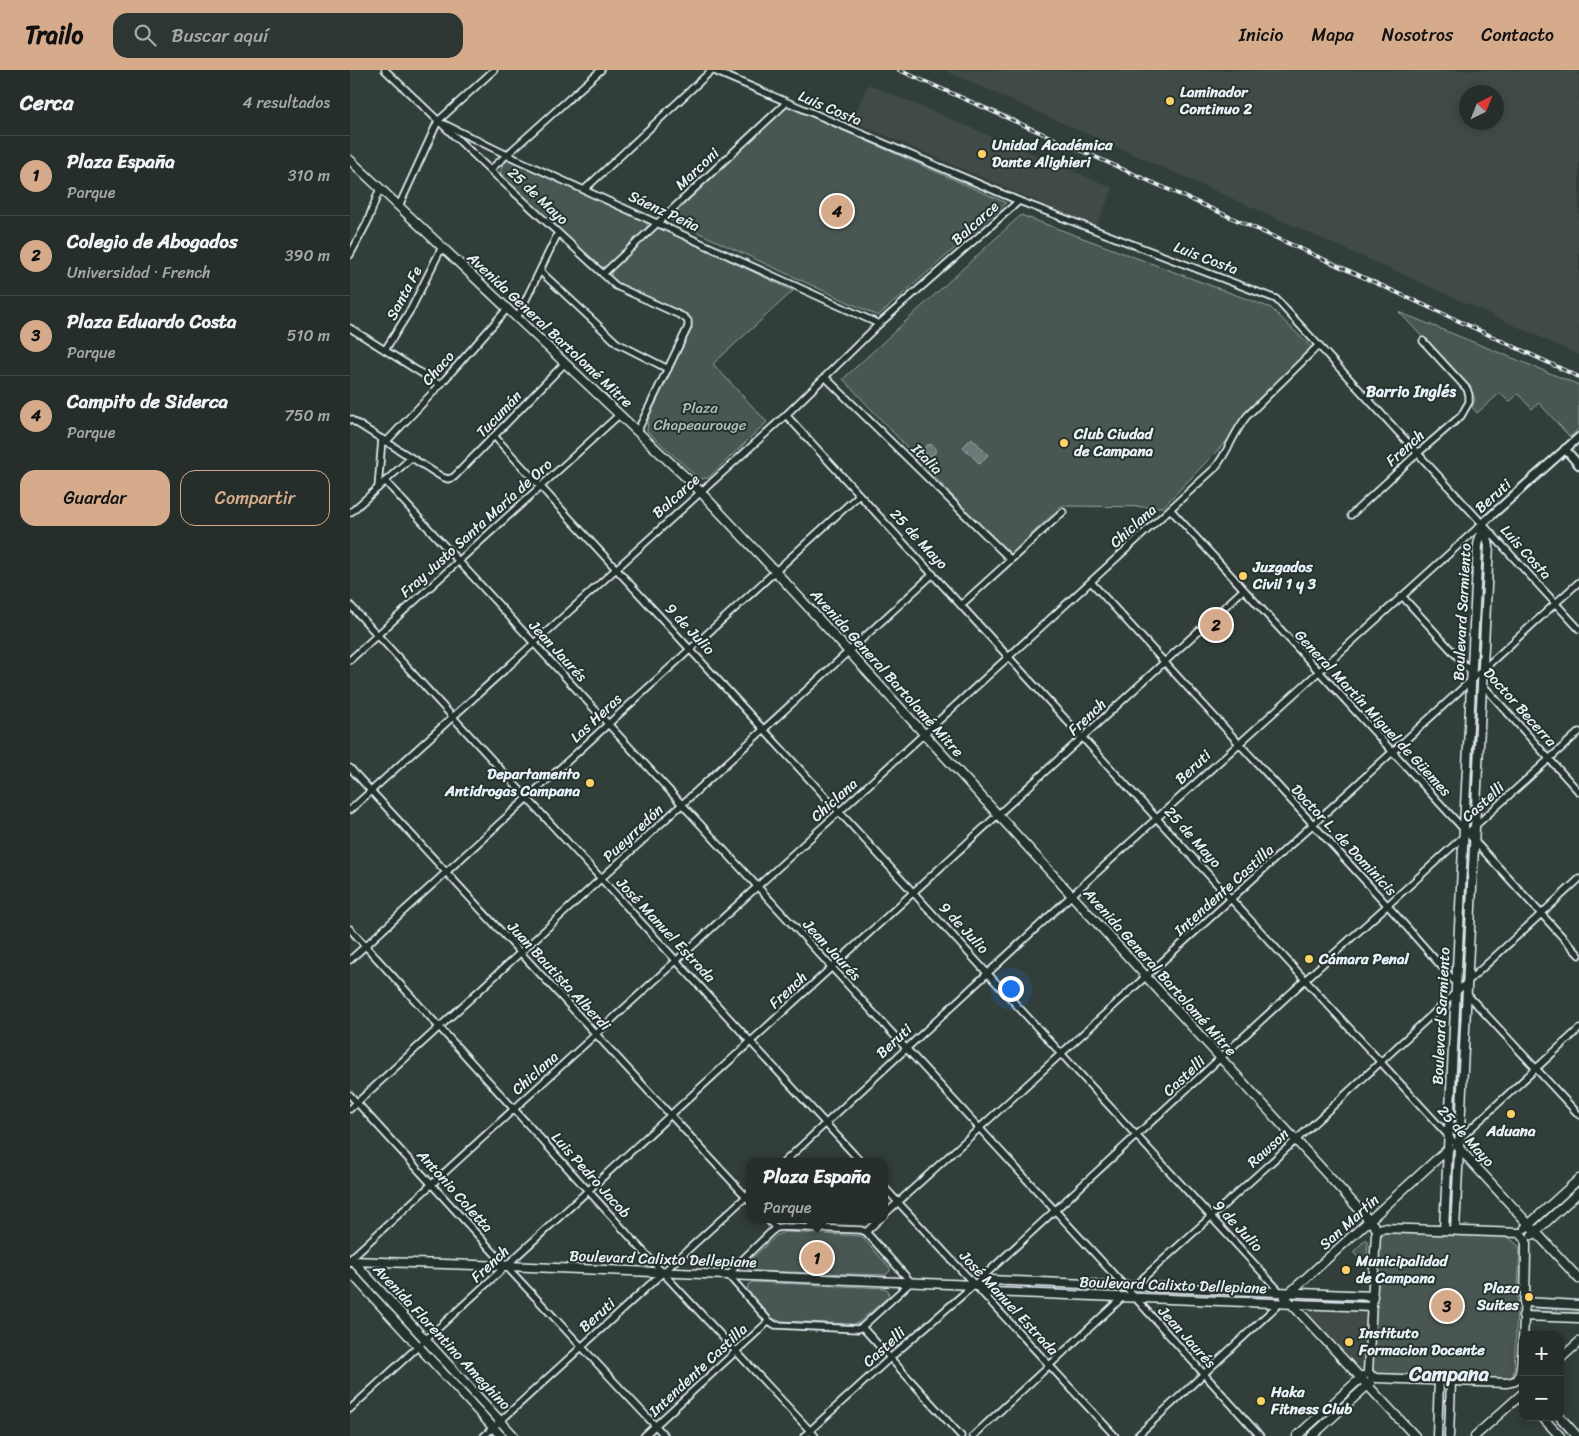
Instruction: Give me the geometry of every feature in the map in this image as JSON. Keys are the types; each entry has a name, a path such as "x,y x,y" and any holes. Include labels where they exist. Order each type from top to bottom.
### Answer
{"main road":[{"name":"Avenida General Bartolomé Mitre","path":"350,160 700,491 775,570 1378,1230"},
{"name":"Boulevard Sarmiento","path":"1444,1230 1448,1149 1475,826 1489,545 1484,524"},
{"name":"Boulevard Sarmiento","path":"1455,1230 1465,833 1478,545 1484,524"},
{"name":"San Martín","path":"1287,1299 1448,1149 1458,1143"},
{"name":"25 de Mayo","path":"1458,1143 1579,1280"},
{"path":"1520,1233 1526,1240 1519,1377 1516,1380 1507,1383 1376,1378 1371,1376 1368,1371 1376,1234 1378,1230 1390,1228 1520,1233 1579,1179"},
{"path":"1526,1240 1579,1192"},
{"name":"Boulevard Calixto Dellepiane","path":"351,1259 974,1285 989,1280 1129,1287 1279,1291 1287,1299 1372,1307"},
{"name":"Avenida Florentino Ameghino","path":"351,1259 514,1436"},
{"name":"Avenida Florentino Ameghino","path":"350,1272 501,1436"},
{"name":"Boulevard Calixto Dellepiane","path":"974,1285 989,1292 1122,1297 1287,1299 1373,1296"},
{"path":"1287,1299 1415,1436"},
{"path":"1524,1302 1579,1305"},
{"path":"1523,1316 1579,1318"},
{"path":"1564,1355 1579,1342"},
{"path":"1297,1436 1368,1371"},
{"path":"1312,1436 1376,1378"},
{"path":"1437,1436 1439,1380"},
{"path":"1449,1436 1451,1380"},
{"path":"1475,1436 1519,1398"},
{"path":"1546,1421 1560,1436"},
{"path":"1564,1421 1577,1436"}],"street":[{"name":"25 de Mayo","path":"386,70 558,234 603,274 624,290 688,320 688,327 668,369"},
{"path":"399,206 438,121 494,70"},
{"path":"490,170 601,70"},
{"path":"585,189 712,70"},
{"name":"Luis Costa","path":"712,70 1019,201 1268,295 1282,305 1579,629"},
{"name":"Marconi","path":"603,274 786,102"},
{"name":"Sáenz Peña","path":"438,121 507,155 879,324"},
{"path":"350,255 367,223 380,188"},
{"name":"Balcarce","path":"350,810 786,414 879,324 1019,201"},
{"path":"517,318 558,234"},
{"name":"Santa Fe","path":"386,350 411,309 442,247"},
{"path":"540,271 617,343 668,369 638,432"},
{"name":"Chaco","path":"384,441 440,385 507,309"},
{"path":"350,328 440,385"},
{"name":"French","path":"1350,515 1461,416 1466,408 1469,396 1466,389 1423,341"},
{"name":"Chiclana","path":"351,1259 1215,468 1247,416 1319,345"},
{"name":"Tucumán","path":"411,458 442,477 448,479 454,477 565,363"},
{"name":"Italia","path":"825,377 1010,559"},
{"name":"25 de Mayo","path":"786,414 1380,1063 1449,1137 1458,1143"},
{"name":"Fray Justo Santa María de Oro","path":"350,660 619,415"},
{"path":"350,419 411,458 350,513"},
{"name":"9 de Julio","path":"495,437 1279,1291"},
{"name":"Beruti","path":"788,1158 1072,895 1579,437"},
{"path":"378,488 384,441"},
{"path":"1565,449 1579,465"},
{"name":"Jean Jaurés","path":"385,481 1055,1211 1129,1287 1135,1297 1260,1436"},
{"name":"Las Heras","path":"350,960 775,570 860,495"},
{"name":"General Martín Miguel de Güemes","path":"1170,509 1465,833 1579,955"},
{"path":"961,605 1063,512"},
{"name":"Pueyrredón","path":"350,1109 933,574"},
{"name":"Doctor L. de Dominicis","path":"1091,582 1579,1115"},
{"name":"Intendente Castilla","path":"888,1212 1314,825 1473,676 1483,670 1579,582"},
{"name":"French","path":"350,1409 1243,590"},
{"name":"Doctor Becerra","path":"1402,596 1579,792"},
{"name":"José Manuel Estrada","path":"350,605 857,1158"},
{"name":"Castelli","path":"804,1436 974,1285 1388,906 1465,833 1579,732"},
{"name":"Juan Bautista Alberdi","path":"350,768 746,1195"},
{"name":"Rawson","path":"973,1436 1050,1366 1122,1297 1129,1287 1211,1217 1296,1140 1579,879"},
{"name":"Luis Pedro Jacob","path":"350,929 663,1273 815,1436"},
{"name":"San Martín","path":"1458,1143 1579,1029"},
{"name":"Antonio Coletta","path":"350,1095 665,1436"},
{"name":"José Manuel Estrada","path":"888,1191 1115,1436"},
{"name":"Beruti","path":"484,1436 746,1199"},
{"path":"771,1223 776,1228 861,1230 866,1232 911,1282 862,1327 961,1436"},
{"path":"866,1232 876,1223"},
{"path":"729,1276 734,1267 776,1228"},
{"name":"Intendente Castilla","path":"729,1276 768,1321 775,1325 858,1329 862,1327"},
{"name":"San Martín","path":"1137,1436 1287,1299"},
{"name":"Intendente Castilla","path":"644,1436 768,1321"}],"shaded area":[{"path":"944,70 1579,70 1579,355 1435,289"},
{"name":"Unidad Académica Dante Alighieri","path":"868,84 1113,188 1096,227 852,121"},
{"path":"972,438 988,455 980,464 963,447"},
{"path":"928,445 932,445 935,450 934,454 928,455 925,452 925,448"},
{"name":"Instituto Formacion Docente","path":"1310,1309 1367,1311 1366,1368 1358,1371 1308,1315"}],"green space":[{"path":"788,106 1006,203 878,316 669,219"},
{"path":"509,160 513,160 643,220 647,224 647,230 608,265 604,267 598,266 500,175 502,165"},
{"name":"Club Ciudad de Campana","path":"1021,215 1271,308 1314,350 1163,507 1061,506 1009,556 843,379"},
{"name":"Plaza Chapeaurouge","path":"658,228 664,229 793,291 713,364 767,422 708,478 699,479 647,431 648,419 691,330 691,321 685,314 619,284 611,275 612,271 653,230"},
{"path":"1399,312 1579,385 1579,428 1570,437 1539,403 1532,409 1518,394 1509,402 1500,393 1477,413 1472,407 1475,400 1470,388"},
{"path":"1483,544 1485,546 1479,664 1477,666 1481,546"},
{"path":"1476,696 1478,698 1472,815 1470,817 1474,698"},
{"path":"1468,848 1470,850 1463,970 1461,968 1466,850"},
{"path":"1461,1004 1463,1006 1457,1124 1455,1125 1453,1123 1459,1006"},
{"path":"1451,1164 1455,1164 1451,1219 1449,1217"},
{"path":"1579,1183 1579,1188 1542,1219 1541,1217"},
{"path":"785,1232 861,1236 890,1268 890,1271 886,1275 753,1271 747,1269 746,1264 777,1235"},
{"path":"1386,1232 1508,1237 1520,1247 1514,1371 1512,1377 1507,1379 1381,1375 1374,1371 1372,1366 1380,1239"},
{"path":"1366,1239 1368,1242 1366,1266 1353,1252"},
{"path":"356,1269 419,1339 417,1340 354,1271"},
{"path":"752,1282 885,1288 888,1290 889,1296 858,1323 780,1321 772,1318 747,1290 748,1285"},
{"path":"1006,1284 1102,1288 1102,1294 1006,1290"},
{"path":"1149,1290 1259,1294 1259,1299 1149,1295"},
{"path":"1312,1296 1362,1298 1362,1303 1312,1301"},
{"path":"1529,1307 1579,1310 1579,1313 1529,1311"},
{"path":"428,1348 492,1417 491,1418 426,1350"},
{"path":"1441,1390 1447,1391 1445,1436 1440,1436"},
{"path":"1351,1392 1352,1395 1307,1436 1302,1436"}],"railway":[{"path":"899,70 1325,260 1579,377"}],"place":[{"name":"Laminador Continuo 2","path":"1170,101"},
{"name":"Unidad Académica Dante Alighieri","path":"982,154"},
{"name":"Campito de Siderca","path":"837,211"},
{"name":"Club Ciudad de Campana","path":"1064,443"},
{"name":"Juzgados Civil 1 y 3","path":"1243,576"},
{"name":"Colegio de Abogados","path":"1216,625"},
{"name":"Departamento Antidrogas Campana","path":"590,783"},
{"name":"Cámara Penal","path":"1309,959"},
{"name":"Aduana","path":"1511,1114"},
{"name":"Plaza España","path":"817,1258"},
{"name":"Municipalidad de Campana","path":"1346,1270"},
{"name":"Plaza Suites","path":"1529,1297"},
{"name":"Plaza Eduardo Costa","path":"1447,1306"},
{"name":"Instituto Formacion Docente","path":"1349,1342"},
{"name":"Haka Fitness Club","path":"1261,1401"}],"district":[{"name":"Barrio Inglés","path":"1411,391"},
{"name":"Campana","path":"1449,1374"}]}
